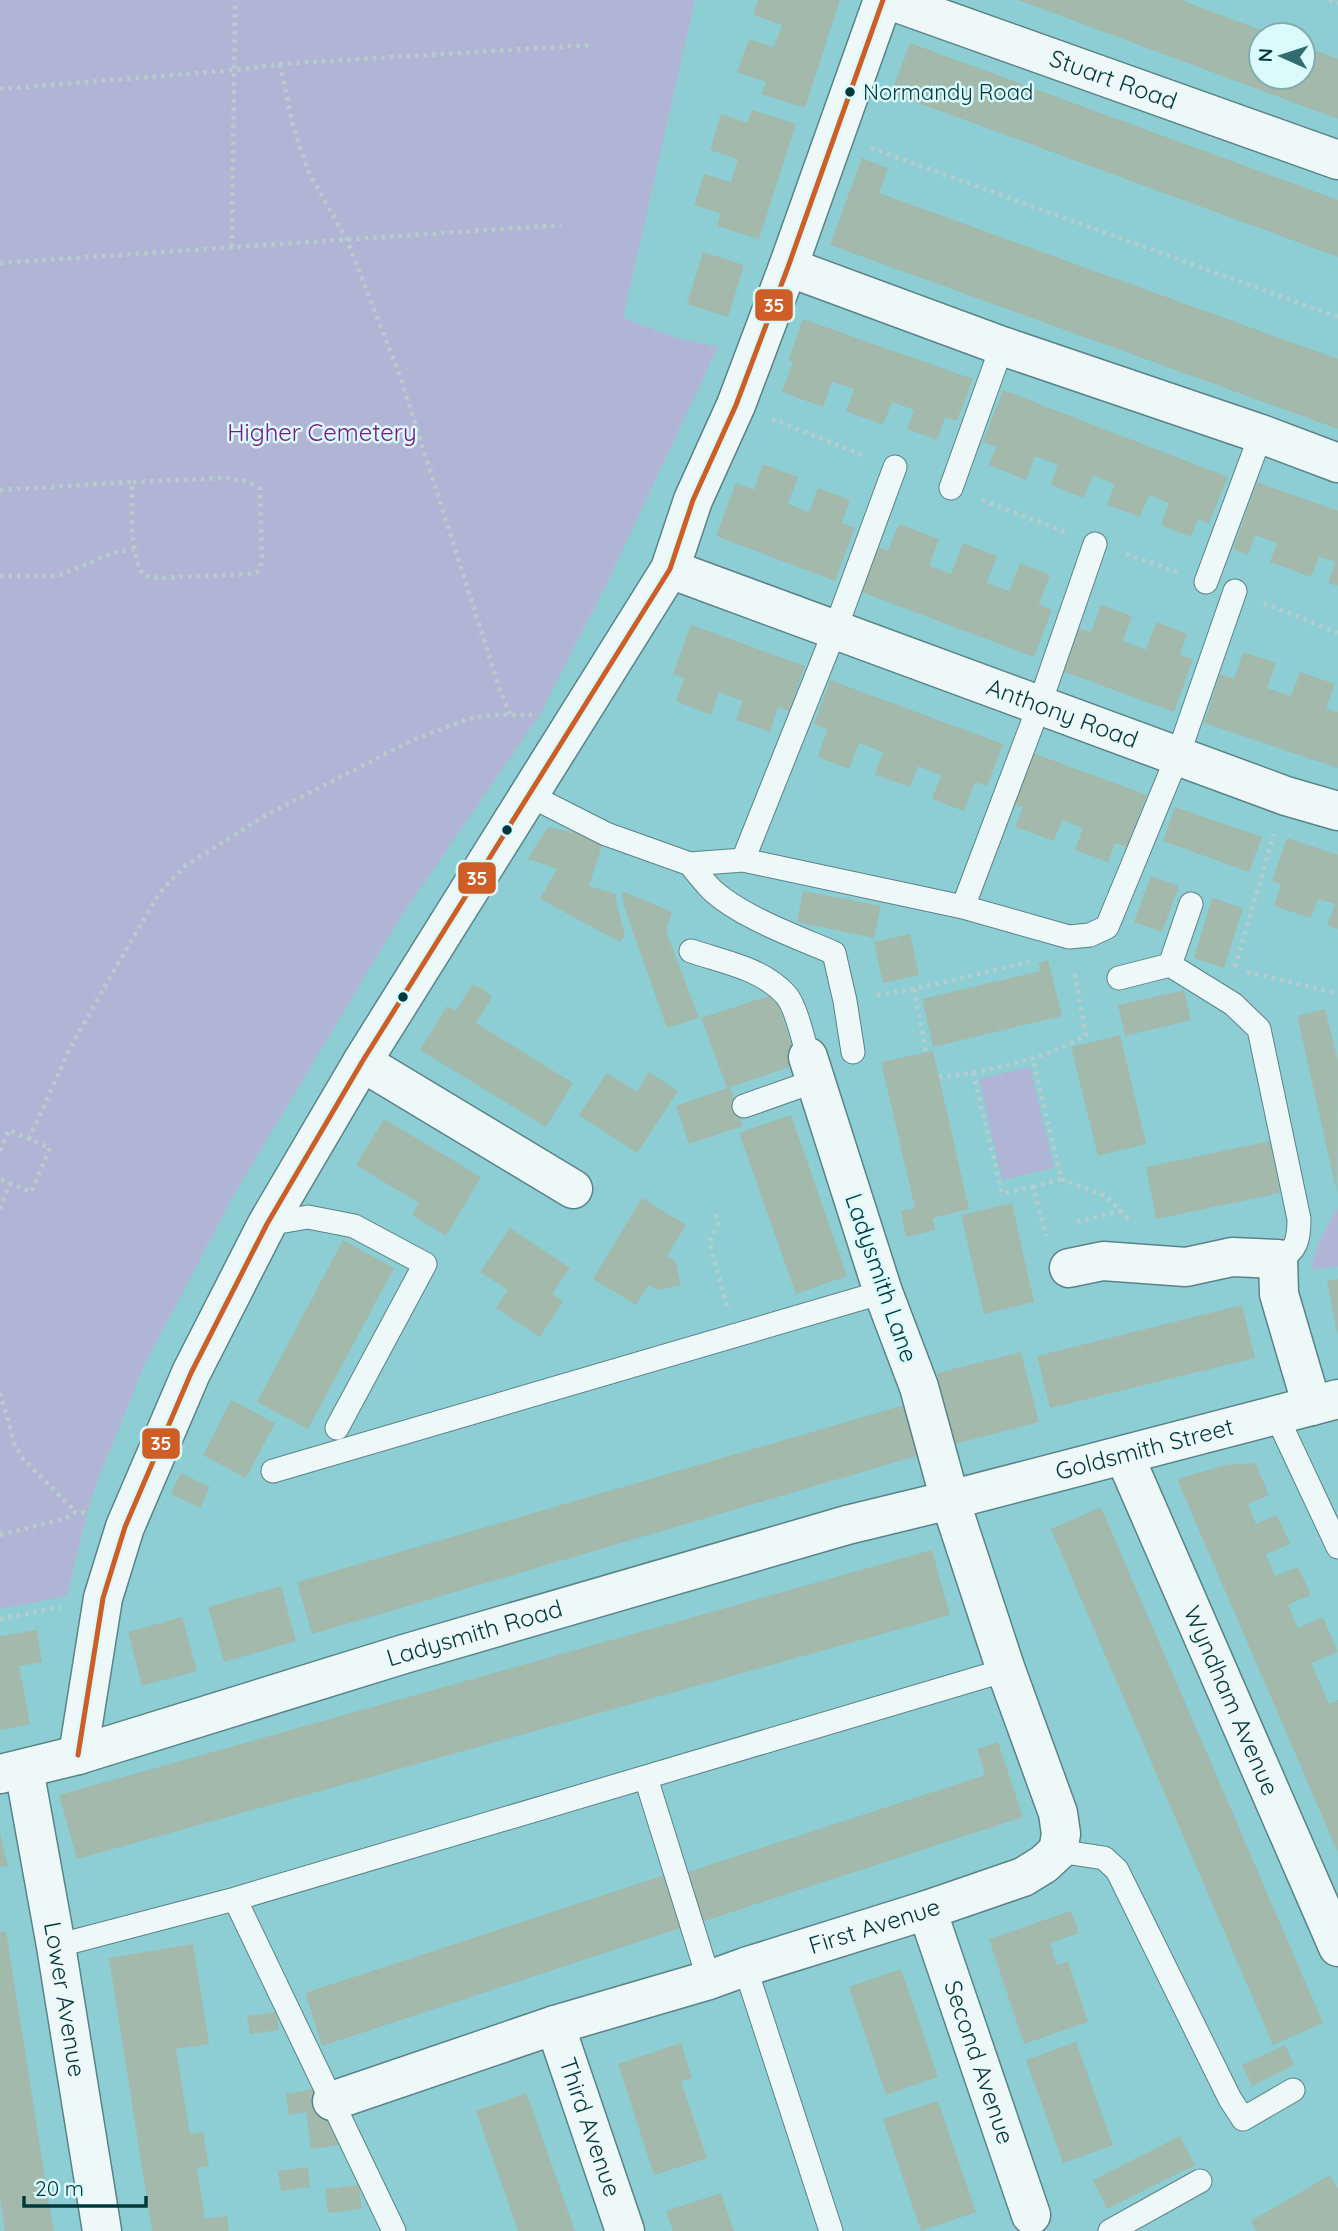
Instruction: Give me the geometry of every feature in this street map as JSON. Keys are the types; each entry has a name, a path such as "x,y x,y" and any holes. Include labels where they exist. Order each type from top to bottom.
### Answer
{"street":[{"path":"78,1755 103,1598 125,1527 191,1373 267,1224 362,1062 670,569 693,500 736,405 788,268 883,0"},
{"name":"Stuart Road","path":"889,0 1338,160"},
{"path":"788,268 1002,346 1261,433 1338,463"},
{"name":"Anthony Road","path":"670,569 1286,796 1338,811"},
{"path":"362,1062 573,1189"},
{"name":"Ladysmith Lane","path":"811,1069 883,1292 919,1387 950,1500"},
{"path":"1069,1268 1103,1261 1186,1267 1232,1257 1278,1259 1279,1294 1309,1407"},
{"name":"Goldsmith Street","path":"950,1500 1309,1407"},
{"name":"Wyndham Avenue","path":"1124,1455 1338,1947"},
{"path":"950,1500 1006,1670 1058,1814 1061,1835 1058,1851"},
{"name":"Ladysmith Road","path":"12,1772 78,1755 404,1654 820,1532 950,1500"},
{"name":"Lower Avenue","path":"12,1772 56,1946 102,2231"},
{"name":"First Avenue","path":"332,2101 555,2025 709,1980 1023,1877 1058,1851"},
{"name":"Second Avenue","path":"927,1910 1036,2223"},
{"name":"Third Avenue","path":"555,2025 625,2231"}],"lane":[{"path":"951,488 1002,346"},
{"path":"1206,582 1261,433"},
{"path":"743,860 835,630 895,467"},
{"path":"963,907 1039,706 1095,544"},
{"path":"529,795 606,834 690,864 743,860 963,907 1069,937 1090,935 1107,927 1178,755 1235,591"},
{"path":"690,864 712,890 742,910 784,932 834,953 853,1052"},
{"path":"1170,965 1191,904"},
{"path":"691,951 763,975 788,996 802,1033 811,1069 744,1106"},
{"path":"1119,978 1170,965 1233,1004 1259,1028 1299,1219 1298,1241 1287,1255 1278,1259"},
{"path":"267,1224 308,1217 354,1226 425,1264 337,1428"},
{"path":"273,1471 883,1292"},
{"path":"1309,1407 1338,1547"},
{"path":"56,1946 235,1899 1006,1670"},
{"path":"646,1777 709,1980"},
{"path":"1058,1851 1104,1858 1117,1870 1230,2099 1243,2119 1293,2090"},
{"path":"235,1899 394,2231"},
{"path":"745,1967 831,2231"},
{"path":"1110,2231 1200,2181"}],"path":[{"path":"232,247 235,0"},
{"path":"1329,0 1338,3"},
{"path":"0,89 279,64 592,45"},
{"path":"279,64 293,126 307,171 347,240 400,376 499,687 510,714"},
{"path":"834,135 1338,317"},
{"path":"0,263 561,225"},
{"path":"736,405 895,467"},
{"path":"0,490 132,482 226,478 250,482 260,489 262,561 259,571 249,574 159,578 144,576 134,549 132,482"},
{"path":"951,488 1095,544 1206,582"},
{"path":"0,576 58,576 113,553 134,549"},
{"path":"1235,591 1338,633"},
{"path":"29,1139 71,1048 116,967 160,892 185,866 268,814 413,740 468,719 510,714 538,716 567,732"},
{"path":"1286,796 1234,969 1338,993"},
{"path":"845,1001 914,989 1029,962"},
{"path":"939,1077 973,1073 1034,1059 1064,1048 1086,1035 1073,965"},
{"path":"914,989 926,1052"},
{"path":"1034,1059 1061,1179"},
{"path":"973,1073 1002,1193 1061,1179 1092,1190"},
{"path":"0,1151 9,1130 50,1148 31,1192 0,1179"},
{"path":"0,1209 10,1183"},
{"path":"1033,1187 1043,1224"},
{"path":"716,1214 718,1224 709,1241 735,1337"},
{"path":"0,1393 15,1445 23,1459 76,1513 64,1519 0,1535"},
{"path":"0,1619 103,1598"}],"green space":[{"name":"Higher Cemetery","path":"0,0 695,0 623,318 677,338 718,347 609,579 539,716 400,918 235,1193 144,1366 97,1482 67,1596 0,1609"},
{"path":"1030,1067 1054,1168 1002,1180 979,1079"},
{"path":"1338,1209 1338,1266 1311,1270 1317,1245"}],"building":[{"path":"758,0 840,0 805,108 761,94 766,82 737,72 749,39 774,47 782,25 753,15"},
{"path":"1018,0 1181,0 1247,25 1247,85"},
{"path":"910,43 1338,200 1338,257 891,93"},
{"path":"1317,51 1338,59 1338,119 1263,91 1317,91"},
{"path":"752,110 796,124 759,239 717,226 721,213 694,205 704,174 731,182 738,159 710,150 721,114 748,123"},
{"path":"862,158 888,168 879,193 1338,359 1338,429 830,245"},
{"path":"703,252 744,265 728,317 687,304"},
{"path":"803,319 973,379 957,421 945,417 937,440 907,429 914,410 892,402 883,425 846,411 854,389 832,382 823,407 782,392 793,362 788,361"},
{"path":"1003,390 1228,477 1209,524 1198,519 1191,537 1161,525 1169,503 1149,495 1140,517 1107,505 1115,484 1093,475 1084,498 1051,485 1058,465 1035,456 1026,480 989,465 996,447 983,442"},
{"path":"763,464 798,477 788,504 809,512 818,488 850,500 842,523 855,528 835,581 716,536 736,483 754,490"},
{"path":"1257,482 1338,511 1338,586 1328,583 1335,562 1330,560 1319,557 1311,577 1270,562 1277,543 1255,535 1248,555 1233,549"},
{"path":"899,524 939,539 929,566 951,574 963,543 997,556 987,583 1009,591 1020,563 1050,575 1039,604 1052,610 1034,657 859,591 876,546 888,551"},
{"path":"1101,605 1132,616 1123,641 1146,650 1156,622 1187,634 1180,655 1193,659 1174,712 1062,671 1077,628 1091,632"},
{"path":"691,625 805,666 789,711 778,707 770,732 736,720 743,701 719,692 711,715 676,701 684,678 673,674"},
{"path":"1243,652 1276,663 1267,688 1291,696 1300,672 1335,684 1326,708 1338,712 1338,768 1204,723 1220,674 1234,679"},
{"path":"830,680 1003,744 987,786 975,782 964,811 932,799 941,775 918,766 910,787 875,775 883,752 859,743 849,769 818,757 827,729 814,724"},
{"path":"1030,752 1147,795 1127,847 1115,843 1108,862 1075,850 1083,828 1073,824 1062,820 1054,841 1015,827 1023,807 1012,803"},
{"path":"1175,807 1262,837 1249,872 1163,841"},
{"path":"548,827 604,839 589,886 616,894 625,935 620,942 540,899 557,869 528,859"},
{"path":"1287,838 1338,855 1338,929 1327,925 1335,904 1318,899 1311,918 1274,906 1281,884 1272,881"},
{"path":"1151,876 1179,886 1162,932 1134,922"},
{"path":"622,891 672,912 666,931 699,1018 667,1028 624,906"},
{"path":"803,891 881,906 874,938 797,922"},
{"path":"1212,898 1243,908 1224,968 1194,958"},
{"path":"910,934 919,975 883,983 874,942"},
{"path":"1048,960 1062,1016 933,1047 922,999 1040,971 1038,963"},
{"path":"472,985 484,989 492,997 476,1023 573,1083 546,1127 420,1050 447,1006 456,1011"},
{"path":"1184,990 1191,1020 1125,1036 1118,1005"},
{"path":"775,994 798,1064 730,1087 743,1126 689,1144 676,1106 727,1088 701,1018"},
{"path":"1325,1009 1338,1061 1337,1193 1297,1016"},
{"path":"1120,1035 1146,1144 1098,1156 1071,1047"},
{"path":"933,1051 969,1209 933,1218 935,1230 906,1237 901,1211 915,1208 881,1062"},
{"path":"649,1072 678,1091 637,1153 579,1115 607,1073 637,1092"},
{"path":"791,1115 847,1276 796,1294 739,1133"},
{"path":"384,1119 481,1177 446,1236 412,1215 419,1203 356,1165"},
{"path":"1270,1141 1280,1193 1156,1219 1146,1167"},
{"path":"642,1198 686,1225 667,1256 675,1260 681,1285 658,1290 649,1285 636,1305 593,1279"},
{"path":"1012,1203 1034,1302 984,1314 961,1215"},
{"path":"510,1228 570,1268 552,1294 563,1301 540,1337 496,1308 508,1290 480,1272"},
{"path":"343,1240 394,1268 308,1429 257,1402"},
{"path":"1338,1279 1338,1333 1337,1333 1327,1281"},
{"path":"1242,1305 1255,1358 1050,1408 1037,1356"},
{"path":"1021,1352 1039,1422 955,1444 937,1373"},
{"path":"231,1400 275,1423 246,1478 203,1455"},
{"path":"904,1405 920,1455 312,1634 297,1582"},
{"path":"1255,1463 1269,1495 1248,1504 1256,1524 1277,1515 1290,1544 1266,1554 1275,1576 1298,1567 1311,1595 1288,1605 1293,1617 1298,1628 1323,1617 1338,1652 1311,1663 1329,1704 1338,1700 1338,1853 1177,1479 1225,1465"},
{"path":"181,1473 210,1487 200,1508 171,1494"},
{"path":"1101,1507 1323,2023 1273,2045 1051,1529"},
{"path":"932,1550 950,1615 77,1859 59,1795"},
{"path":"281,1586 296,1641 224,1662 208,1607"},
{"path":"182,1617 197,1671 142,1686 128,1632"},
{"path":"37,1630 42,1662 19,1666 30,1724 0,1730 0,1636"},
{"path":"998,1742 1023,1817 701,1922 685,1873 985,1775 977,1749"},
{"path":"0,1832 8,1866 0,1867"},
{"path":"665,1875 683,1927 322,2046 305,1993"},
{"path":"1071,1911 1079,1933 1050,1943 1057,1965 1068,1961 1088,2022 1024,2044 989,1939"},
{"path":"6,1931 54,2231 5,2231 0,2199 0,1932"},
{"path":"193,1944 209,2044 176,2049 190,2134 203,2132 209,2166 197,2168 205,2219 227,2216 229,2231 152,2231 109,1958"},
{"path":"901,1969 938,2077 886,2095 849,1987"},
{"path":"276,2012 279,2030 250,2034 247,2016"},
{"path":"1076,2042 1113,2145 1063,2163 1026,2060"},
{"path":"681,2043 692,2078 681,2081 707,2158 654,2175 618,2064"},
{"path":"1285,2045 1294,2065 1252,2086 1242,2065"},
{"path":"313,2089 340,2145 311,2149 306,2112 289,2115 286,2094"},
{"path":"526,2093 575,2231 518,2231 476,2111"},
{"path":"938,2101 976,2212 921,2231 883,2119"},
{"path":"1180,2136 1195,2165 1107,2209 1093,2180"},
{"path":"308,2167 310,2187 281,2191 278,2171"},
{"path":"1330,2175 1338,2189 1338,2231 1256,2231 1251,2221"},
{"path":"359,2185 362,2209 328,2213 325,2189"},
{"path":"721,2193 734,2231 673,2231 666,2211"}],"transit line":[{"name":"35","path":"78,1755 103,1598 125,1527 191,1373 267,1224 362,1062 670,569 693,500 736,405 788,267 883,0"}],"place":[{"name":"Normandy Road","path":"850,92"}]}
